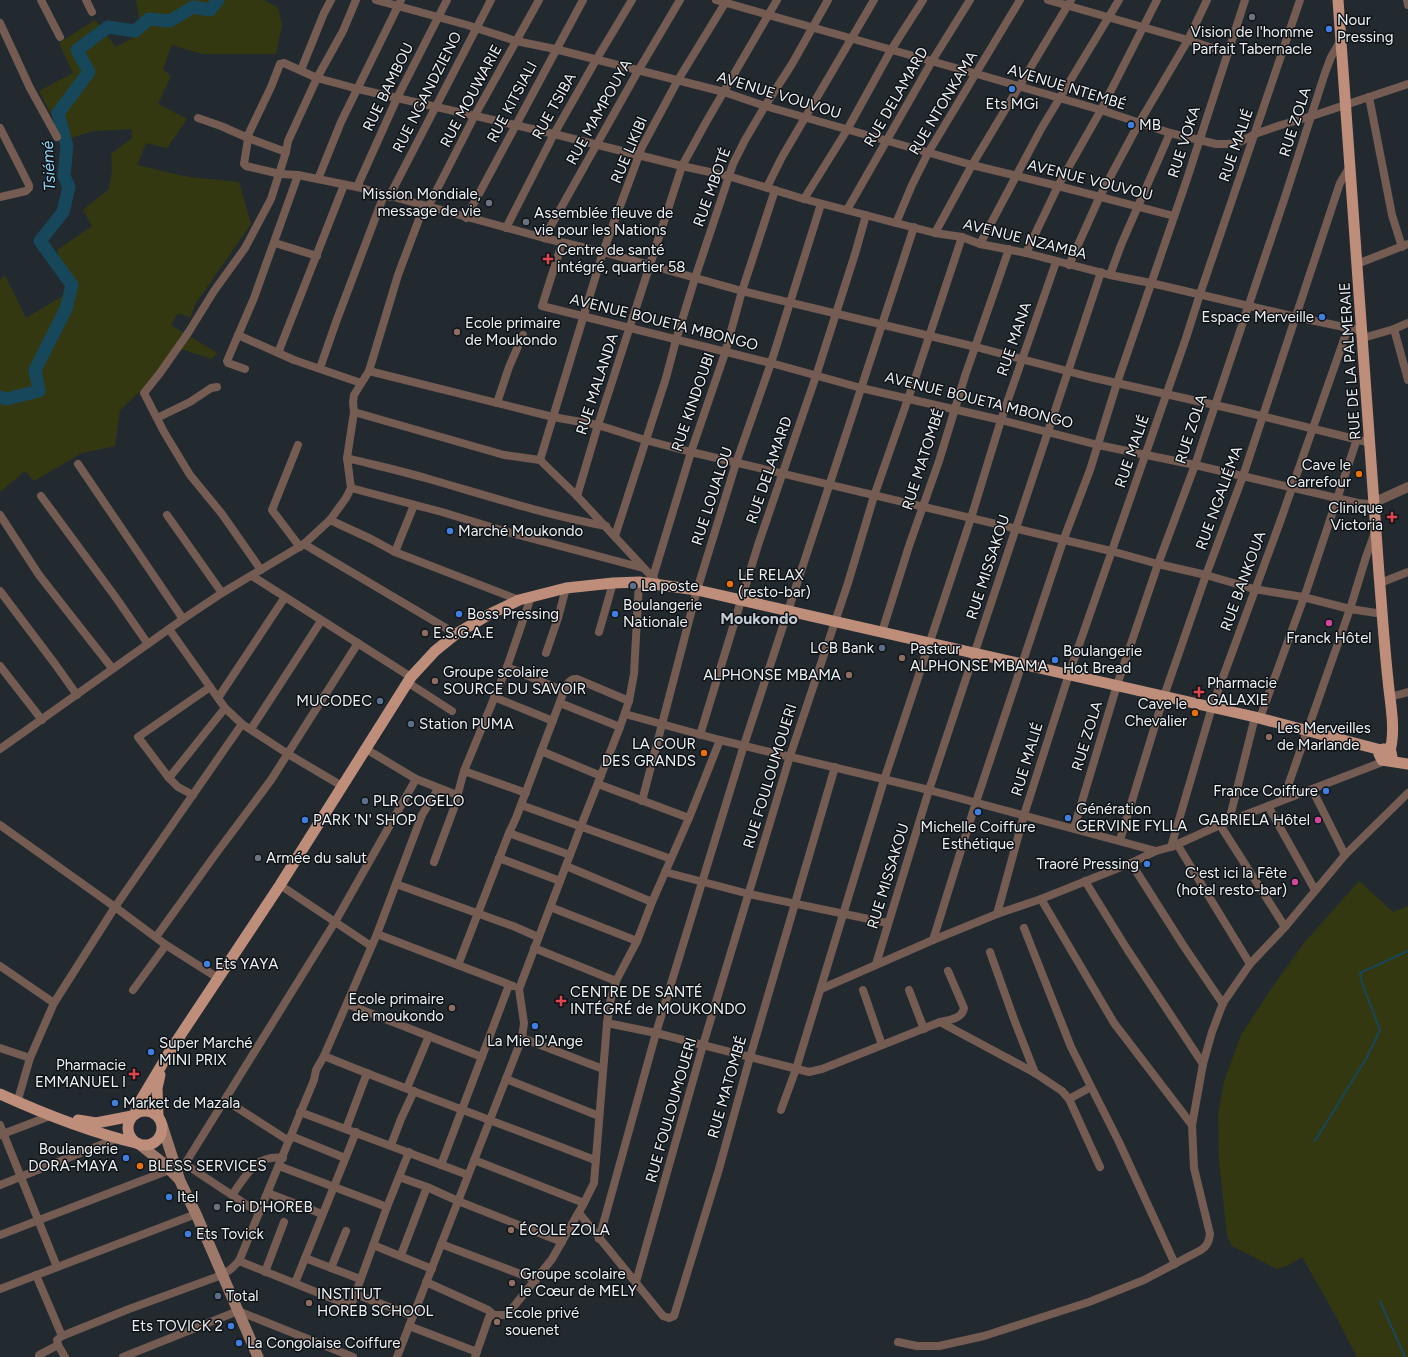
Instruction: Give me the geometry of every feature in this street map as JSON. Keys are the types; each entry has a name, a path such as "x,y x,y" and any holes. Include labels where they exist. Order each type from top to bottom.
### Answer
{"main road":[{"name":"RUE DE LA PALMERAIE","path":"1338,0 1380,583 1394,731 1384,756"},
{"path":"177,1167 132,1139 128,1130 128,1124 162,1064 280,884 409,680 427,660 456,634 488,615 519,600 566,588 655,580 1307,729 1408,763"},
{"path":"0,1094 50,1116 85,1129 138,1143 149,1144 158,1139 162,1130 157,1088 162,1064"},
{"path":"0,1088 51,1111 90,1123 104,1122 133,1115 141,1111 149,1111 160,1121 177,1167 180,1181 196,1214 258,1357"}],"street":[{"path":"40,0 60,37"},
{"path":"86,0 92,12"},
{"path":"301,70 324,13 331,0"},
{"path":"261,570 222,514 190,475 144,396 145,391 188,333 210,297 245,248 271,199 280,174 288,141 317,78 342,31 356,0"},
{"name":"AVENUE VOUVOU","path":"376,0 399,3 438,18 467,25 516,41 556,49 724,92 764,106 972,165 1100,196 1174,216"},
{"name":"RUE BAMBOU","path":"356,187 397,98 447,0"},
{"name":"RUE NGANDZIENO","path":"320,368 336,322 387,196 492,0"},
{"name":"RUE MOUWARIE","path":"352,488 347,458 354,412 354,395 369,371 398,275 426,206 539,0"},
{"name":"RUE KITSIALI","path":"466,218 515,124 583,0"},
{"name":"RUE TSIBA","path":"506,228 554,134 632,0"},
{"name":"RUE MAMPOUYA","path":"544,238 638,71 680,0"},
{"name":"AVENUE NTEMBÉ","path":"716,0 726,1 812,28 1101,110 1170,133 1216,144 1229,144 1242,141 1255,134 1281,125 1408,84"},
{"name":"RUE MALANDA","path":"577,496 598,425 629,328 651,266 682,166 777,0"},
{"name":"RUE MBOTÉ","path":"614,536 666,378 695,278 728,176 745,140 764,106 792,64 828,0"},
{"path":"767,187 782,157 874,0"},
{"path":"804,200 846,130 891,50 923,0"},
{"name":"RUE DELAMARD","path":"847,210 932,61 970,0"},
{"name":"RUE NTONKAMA","path":"896,223 928,152 977,74 1020,0"},
{"path":"1048,0 1069,3 1108,18 1188,40 1228,53"},
{"path":"980,244 1041,129 1119,0"},
{"path":"1026,253 1058,186 1101,110 1157,0"},
{"path":"1069,265 1100,196 1138,123 1188,40 1197,18 1207,0"},
{"name":"RUE VOKA","path":"933,940 976,802 1098,445 1117,383 1245,0"},
{"name":"RUE MALIÉ","path":"997,914 1024,816 1069,674 1167,394 1300,0"},
{"path":"1407,0 1408,5"},
{"name":"RUE LIKIBI","path":"540,460 583,317 638,155 678,80 726,1"},
{"path":"318,179 341,122 399,3"},
{"path":"935,232 972,165 1069,3"},
{"path":"0,23 30,88 57,137"},
{"name":"RUE ZOLA","path":"1074,828 1117,685 1158,564 1194,465 1312,116 1325,73 1331,57 1341,40"},
{"name":"AVENUE NZAMBA","path":"248,138 280,64 284,63 317,78 358,89 515,124 728,176 767,187 804,200 866,214 896,223 962,237 980,244 1026,253 1110,275 1348,328 1363,334 1394,329 1408,323"},
{"path":"1357,264 1405,246 1392,214 1369,97"},
{"path":"198,118 286,152"},
{"path":"0,128 29,188 26,191 0,197"},
{"path":"1110,275 1121,245 1170,133"},
{"path":"248,138 244,164 246,166 280,174 298,175 356,187 466,218 562,243 604,252 742,291 882,326 976,347 1068,372 1262,416 1371,443"},
{"name":"RUE NGALIÉMA","path":"1120,840 1164,696 1206,575 1243,476 1340,183 1349,168"},
{"path":"245,369 227,362 254,298 298,175"},
{"path":"278,353 344,185"},
{"name":"RUE KINDOUBI","path":"655,580 691,452 725,353 742,291 775,190"},
{"name":"RUE LOUALOU","path":"642,801 697,590 736,463 771,363 821,204"},
{"name":"RUE DELAMARD","path":"700,735 758,545 816,376 855,254 866,214"},
{"path":"599,1239 656,1033 744,745 914,227"},
{"name":"RUE FOULOUMOUERI","path":"636,1282 703,1045 790,756 848,583 874,496 930,336 962,237"},
{"path":"274,243 317,256"},
{"name":"AVENUE BOUETA MBONGO","path":"562,243 542,306 725,353 771,363 861,388 1001,420 1098,445 1194,465 1358,503 1368,504 1375,502 1408,487"},
{"name":"RUE MATOMBÉ","path":"882,632 922,507 939,461 954,410 1009,250"},
{"name":"RUE MANA","path":"781,1110 796,1069 884,780 928,642 1001,420 1056,262"},
{"name":"RUE MISSAKOU","path":"876,964 929,790 1101,272"},
{"name":"RUE BANKOUA","path":"1174,845 1212,707 1254,589 1280,522 1348,328"},
{"path":"1394,329 1408,380"},
{"path":"238,335 278,353 361,383"},
{"path":"497,402 509,367 523,335"},
{"path":"369,371 553,417 598,425 645,440 736,463 1111,551 1206,575 1254,589 1303,597 1350,609 1383,614"},
{"path":"157,418 190,402 211,388 217,387"},
{"path":"354,412 504,455 540,460 606,526 655,580"},
{"path":"1229,821 1257,717 1322,546 1357,439"},
{"path":"298,445 272,510 302,546 456,634"},
{"path":"347,458 427,478 514,504 606,526"},
{"path":"78,464 184,619"},
{"path":"1,746 42,720 112,668 222,593 302,546 330,520 352,488 643,568"},
{"path":"41,496 148,644"},
{"path":"394,552 414,504"},
{"path":"0,515 39,575 112,668"},
{"path":"167,515 222,593"},
{"path":"330,520 371,539 394,552 519,600"},
{"path":"1283,800 1350,609 1376,528"},
{"path":"1380,583 1408,572"},
{"path":"252,576 358,643 452,711"},
{"path":"397,1357 522,1038 524,1023 519,989 625,714 632,689 634,674 639,582"},
{"path":"599,632 614,583"},
{"path":"546,653 566,588"},
{"path":"0,591 55,664 76,695"},
{"path":"218,698 285,597"},
{"path":"434,862 454,808 464,771 506,667 531,597"},
{"path":"251,730 321,621"},
{"path":"169,629 225,708 242,724 288,754 342,786"},
{"path":"156,937 271,780 358,643"},
{"path":"0,666 42,720"},
{"path":"506,667 564,691"},
{"path":"458,965 569,681 577,679 629,701"},
{"path":"193,795 178,787 169,778 138,738 210,687"},
{"path":"1390,697 1408,692"},
{"path":"494,697 553,721"},
{"path":"560,703 620,728"},
{"path":"169,778 225,708"},
{"path":"625,714 700,735 976,802 1156,851"},
{"path":"19,1096 30,1058 54,1003 115,907 242,724"},
{"path":"409,1326 476,1355 489,1317 494,1315 507,1315 552,1259 584,1203 594,1183 607,1023 611,998 616,981 637,941 720,740"},
{"path":"366,749 416,779 438,789 457,795"},
{"path":"541,751 642,801 689,818"},
{"path":"821,989 933,940 997,914 1041,899 1131,863 1229,821 1312,789 1384,756"},
{"name":"RUE MATOMBÉ","path":"636,1282 663,1316 669,1318 674,1316 719,1169 750,1057 835,768"},
{"path":"464,771 526,793"},
{"path":"0,1235 177,1167 225,1100 335,922 416,779"},
{"path":"64,1357 58,1345 57,1339 62,1336 129,1309 222,1275 239,1262 314,1080 316,1070 324,1056 377,934 422,815 438,789"},
{"path":"1312,789 1345,855"},
{"path":"898,1342 917,1346 939,1346 984,1336 1089,1302 1144,1280 1205,1247 1209,1242 1210,1234 1194,1168 1192,1125 1203,1064 1212,1032 1223,1004 1250,964 1285,927 1345,855 1408,794"},
{"path":"521,805 671,859"},
{"path":"1268,806 1315,890"},
{"path":"0,825 166,945 218,978"},
{"path":"1220,825 1285,927"},
{"path":"509,833 570,855"},
{"path":"1174,845 1250,964"},
{"path":"499,858 560,881"},
{"path":"1131,863 1183,945 1223,1004"},
{"path":"566,866 652,902"},
{"path":"665,872 749,894 888,923"},
{"path":"1084,881 1203,1064"},
{"path":"280,884 371,946"},
{"path":"396,884 478,913 538,937"},
{"path":"1041,899 1114,1023 1192,1125"},
{"path":"550,907 637,941"},
{"path":"1024,928 1071,1048 1119,1142 1176,1264"},
{"path":"377,934 519,989"},
{"path":"134,990 166,945"},
{"path":"534,948 616,981"},
{"path":"990,952 1035,1073"},
{"path":"0,966 54,1003"},
{"path":"607,1023 656,1033 809,1072 816,1071 940,1022 962,1015 964,1008 963,1004 948,971"},
{"path":"441,1164 509,985"},
{"path":"863,990 882,1045"},
{"path":"909,990 924,1029"},
{"path":"347,1004 482,1057"},
{"path":"940,1022 1035,1073 1062,1091 1069,1099 1100,1167"},
{"path":"391,1145 429,1036"},
{"path":"522,1038 603,1069"},
{"path":"0,1048 30,1058"},
{"path":"324,1056 595,1160"},
{"path":"346,1129 367,1073"},
{"path":"506,1078 599,1116"},
{"path":"1069,1099 1091,1087"},
{"path":"225,1100 290,1139 345,1158"},
{"path":"300,1112 468,1175"},
{"path":"2,1135 50,1116"},
{"path":"0,1125 2,1135 57,1267"},
{"path":"295,1283 356,1132"},
{"path":"0,1185 118,1138"},
{"path":"239,1262 351,1306 387,1207 409,1152"},
{"path":"232,1195 250,1170 258,1162 270,1158 387,1207"},
{"path":"474,1160 584,1203"},
{"path":"177,1167 232,1195 259,1213"},
{"path":"399,1177 562,1242"},
{"path":"401,1255 427,1187"},
{"path":"268,1193 322,1214"},
{"path":"578,1213 636,1282"},
{"path":"0,1289 196,1214"},
{"path":"265,1272 284,1222"},
{"path":"331,1268 346,1231"},
{"path":"441,1244 536,1280"},
{"path":"374,1245 432,1269"},
{"path":"305,1258 360,1279"},
{"path":"36,1275 62,1336"},
{"path":"426,1282 488,1310 494,1315"},
{"path":"355,1294 412,1316"},
{"path":"122,1357 238,1311 353,1357"},
{"path":"39,1357 39,1355 58,1345"}],"green space":[{"path":"136,0 264,0 278,8 282,25 276,54 202,54 172,45 163,69 171,76 158,104 187,119 167,148 146,143 137,165 188,177 239,182 251,224 196,303 190,318 178,313 171,325 217,353 212,359 175,347 158,375 120,410 115,446 82,453 34,481 25,471 0,492 0,280 5,275 26,318 71,291 57,250 92,226 83,210 109,189 112,170 111,154 132,138 132,129 93,131 65,140 39,91 73,73 59,43 95,20 116,47 142,33"},
{"path":"1359,881 1393,912 1408,906 1408,1357 1357,1357 1302,1257 1287,1266 1277,1269 1232,1246 1227,1235 1219,1161 1218,1115 1224,1081 1241,1035 1304,943"}],"waterway":[{"name":"Tsiémé","path":"0,397 6,399 39,391 35,370 66,309 72,285 40,241 63,212 69,187 64,176 67,146 58,113 89,72 77,50 108,27 135,31 149,19 170,21 193,7 210,10 218,0"},
{"path":"1315,1141 1367,1057 1380,1030 1362,983 1360,973 1408,951"},
{"path":"1380,1301 1405,1357"}],"place":[{"name":"Vision de l'homme Parfait Tabernacle","path":"1252,17"},
{"name":"Nour Pressing","path":"1329,29"},
{"name":"Ets MGi","path":"1012,89"},
{"name":"MB","path":"1131,125"},
{"name":"Mission Mondiale, message de vie","path":"489,203"},
{"name":"Assemblée fleuve de vie pour les Nations","path":"526,222"},
{"name":"Centre de santé intégré, quartier 58","path":"548,259"},
{"name":"Espace Merveille","path":"1322,317"},
{"name":"Ecole primaire de Moukondo","path":"457,332"},
{"name":"Cave le Carrefour","path":"1359,474"},
{"name":"Clinique Victoria","path":"1392,517"},
{"name":"Marché Moukondo","path":"450,531"},
{"name":"LE RELAX (resto-bar)","path":"730,584"},
{"name":"La poste","path":"633,586"},
{"name":"Boss Pressing","path":"459,614"},
{"name":"Boulangerie Nationale","path":"615,614"},
{"name":"Franck Hôtel","path":"1329,623"},
{"name":"E.S.G.A.E","path":"425,633"},
{"name":"LCB Bank","path":"882,648"},
{"name":"Pasteur ALPHONSE MBAMA","path":"902,658"},
{"name":"Boulangerie Hot Bread","path":"1055,660"},
{"name":"ALPHONSE MBAMA","path":"849,675"},
{"name":"Groupe scolaire SOURCE DU SAVOIR","path":"435,681"},
{"name":"Pharmacie GALAXIE","path":"1199,692"},
{"name":"MUCODEC","path":"380,701"},
{"name":"Cave le Chevalier","path":"1195,713"},
{"name":"Station PUMA","path":"411,724"},
{"name":"Les Merveilles de Marlande","path":"1269,737"},
{"name":"LA COUR DES GRANDS","path":"704,753"},
{"name":"France Coiffure","path":"1326,791"},
{"name":"PLR COGELO","path":"365,801"},
{"name":"Michelle Coiffure Esthétique","path":"978,812"},
{"name":"Génération GERVINE FYLLA","path":"1068,818"},
{"name":"PARK 'N' SHOP","path":"305,820"},
{"name":"GABRIELA Hôtel","path":"1318,820"},
{"name":"Armée du salut","path":"258,858"},
{"name":"Traoré Pressing","path":"1147,864"},
{"name":"C'est ici la Fête (hotel resto-bar)","path":"1295,882"},
{"name":"Ets YAYA","path":"207,964"},
{"name":"CENTRE DE SANTÉ INTÉGRÉ de MOUKONDO","path":"561,1001"},
{"name":"Ecole primaire de moukondo","path":"452,1008"},
{"name":"La Mie D'Ange","path":"535,1026"},
{"name":"Super Marché MINI PRIX","path":"151,1052"},
{"name":"Pharmacie EMMANUEL I","path":"134,1074"},
{"name":"Market de Mazala","path":"115,1103"},
{"name":"Boulangerie DORA-MAYA","path":"126,1158"},
{"name":"BLESS SERVICES","path":"140,1166"},
{"name":"Itel","path":"169,1197"},
{"name":"Foi D'HOREB","path":"217,1207"},
{"name":"ÉCOLE ZOLA","path":"511,1230"},
{"name":"Ets Tovick","path":"188,1234"},
{"name":"Groupe scolaire le Cœur de MELY","path":"512,1283"},
{"name":"Total","path":"218,1296"},
{"name":"INSTITUT HOREB SCHOOL","path":"309,1303"},
{"name":"Ecole privé souenet","path":"497,1322"},
{"name":"Ets TOVICK 2","path":"231,1326"},
{"name":"La Congolaise Coiffure","path":"239,1343"}],"district":[{"name":"Moukondo","path":"759,618"}]}
